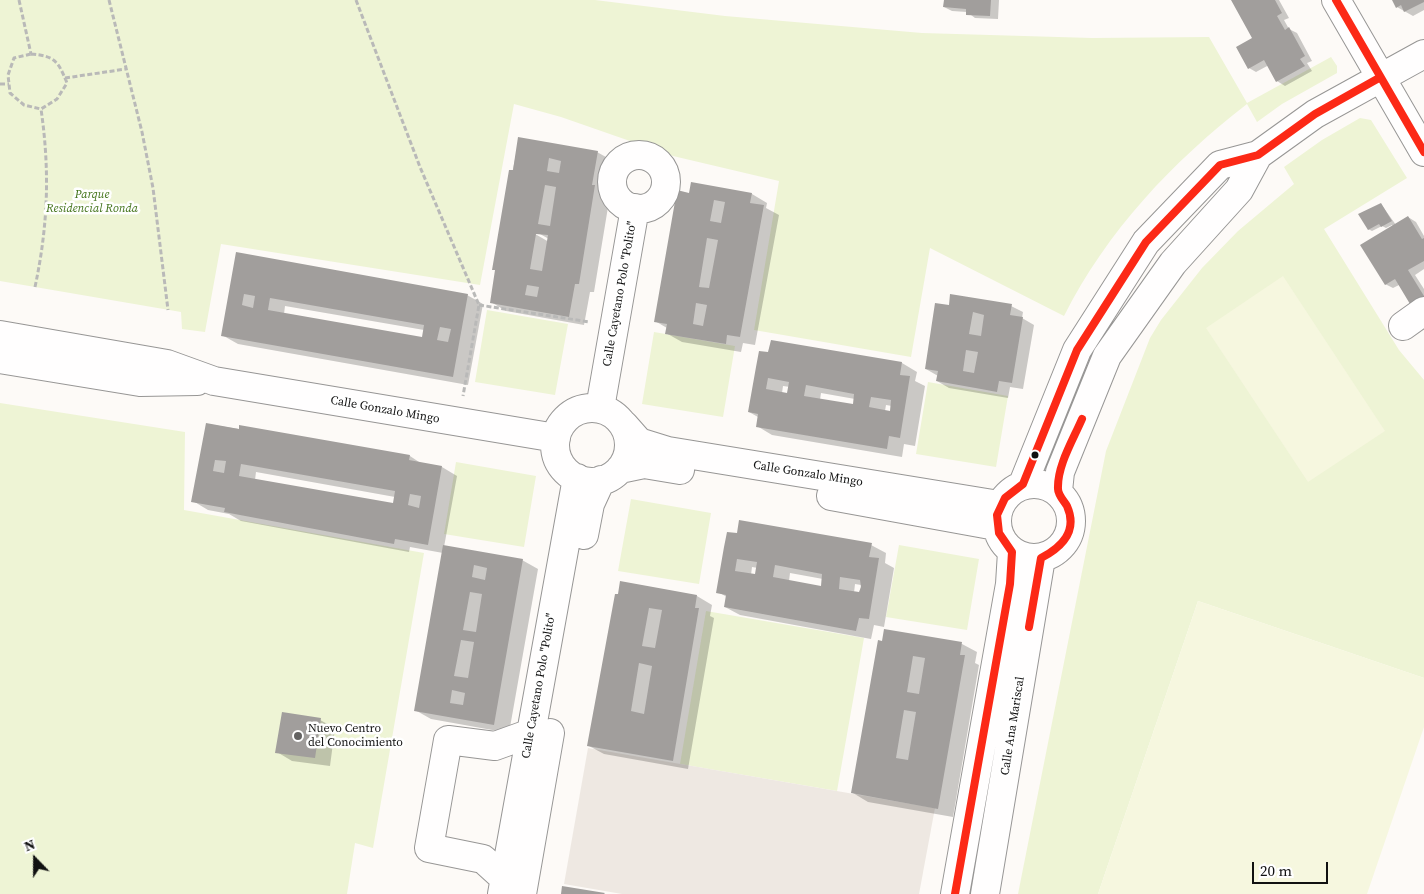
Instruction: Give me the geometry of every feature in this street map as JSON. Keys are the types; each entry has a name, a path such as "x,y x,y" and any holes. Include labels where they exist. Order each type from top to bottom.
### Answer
{"street":[{"path":"1336,0 1379,78 1424,152"},
{"path":"1023,484 1077,350 1146,242 1220,165 1258,155 1314,114 1424,54"},
{"path":"1058,491 1060,472 1107,356 1173,262 1239,190 1258,155"},
{"name":"Calle Cayetano Polo \"Polito\"","path":"600,408 635,208"},
{"name":"Calle Gonzalo Mingo","path":"0,335 167,364 214,380 556,438"},
{"name":"Calle Gonzalo Mingo","path":"0,359 140,382 214,380"},
{"path":"600,408 617,418 624,425 629,447 626,459 599,476 566,471 559,461 556,450 556,438 560,427 576,411 600,408"},
{"name":"Calle Gonzalo Mingo","path":"624,425 639,442 668,451 998,516"},
{"name":"Calle Gonzalo Mingo","path":"599,476 644,464 998,516"},
{"name":"Calle Cayetano Polo \"Polito\"","path":"510,889 531,733 599,476"},
{"name":"Calle Cayetano Polo \"Polito\"","path":"510,889 590,504 599,476"},
{"path":"1042,483 1058,491 1068,505 1072,521 1068,538 1056,551 1041,558 1026,558 1012,552 1002,541 998,516 1009,492 1023,484 1042,483"},
{"path":"955,894 1010,584 1012,552"},
{"name":"Calle Ana Mariscal","path":"985,894 1041,558"},
{"path":"510,889 483,859 429,848 448,740 495,746 531,733"}],"path":[{"path":"19,0 31,54"},
{"path":"109,0 153,188 168,310"},
{"path":"356,0 420,167 479,305 458,422"},
{"path":"31,54 48,55 60,68 64,78 67,83 57,99 41,109 24,105 10,93 8,74 14,58 31,54"},
{"path":"64,78 126,69"},
{"path":"0,84 9,84"},
{"path":"35,287 45,243 47,201 48,151 41,109"},
{"path":"479,305 614,326"}],"green space":[{"name":"Parque Residencial Ronda","path":"0,0 595,0 725,16 922,33 1092,38 1209,37 1247,103 1331,57 1337,66 1337,73 1282,104 1257,122 1247,104 1219,126 1167,174 1121,227 1100,255 1064,316 930,248 911,357 754,330 779,181 673,156 561,117 514,104 480,285 221,244 205,332 182,329 181,312 0,281"},
{"path":"1360,118 1371,120 1407,178 1324,229 1399,350 1424,380 1424,678 1198,601 1098,894 1018,894 1106,451 1150,338 1161,320 1202,268 1238,231 1294,184 1284,167 1322,140"},
{"path":"1283,276 1385,431 1308,482 1206,328"},
{"path":"487,310 568,324 555,395 475,382"},
{"path":"654,332 735,346 723,417 642,404"},
{"path":"928,382 1008,396 996,467 916,454"},
{"path":"0,403 185,432 184,510 424,553 373,848 355,843 347,894 0,894"},
{"path":"456,462 536,476 524,547 444,534"},
{"path":"631,499 711,513 699,584 618,571"},
{"path":"899,545 979,559 967,630 886,617"},
{"path":"1198,601 1424,678 1424,727 1367,894 1098,894"},
{"path":"706,611 864,638 837,791 680,764"}],"shaded area":[{"path":"588,748 935,808 919,894 622,894 564,884"}],"building":[{"path":"944,0 991,0 990,16 966,15 966,9 943,7"},
{"path":"1231,0 1275,0 1282,13 1277,16 1285,30 1289,27 1305,56 1300,59 1305,66 1276,82 1264,60 1248,69 1236,47 1252,38"},
{"path":"1392,0 1424,0 1424,2 1404,12 1401,5 1396,8"},
{"path":"518,137 598,151 592,185 595,185 579,284 575,284 569,317 490,303 495,270 492,270 509,170 513,170","holes":["549,158 561,161 559,173 547,171","545,185 556,187 550,226 538,224","536,234 548,235 542,271 530,269","527,285 539,287 537,297 525,295"]},
{"path":"691,182 752,193 750,203 764,205 740,337 727,335 726,344 665,334 667,324 654,322 677,190 689,193","holes":["714,200 725,202 721,223 710,221","707,238 718,240 709,288 699,287","696,303 707,305 703,326 693,324"]},
{"path":"1381,203 1392,221 1381,227 1379,224 1368,230 1358,214"},
{"path":"1408,216 1422,239 1424,238 1424,261 1408,270 1424,296 1410,304 1395,279 1385,285 1360,245"},
{"path":"236,252 468,294 453,377 221,336","holes":["244,294 255,296 253,308 242,305","270,298 424,325 422,337 268,310","440,327 451,329 448,342 437,340"]},
{"path":"950,294 1012,304 1010,315 1023,317 1012,383 999,381 997,392 936,381 938,371 925,369 935,303 949,305","holes":["973,312 984,315 981,336 969,334","966,350 978,352 974,373 963,371"]},
{"path":"771,340 902,362 900,375 910,376 900,438 889,436 887,449 756,427 758,414 748,412 759,351 768,352","holes":["768,378 789,382 787,393 766,389","806,385 854,394 853,404 804,396","871,397 891,400 890,411 869,407"]},
{"path":"206,423 239,429 239,425 410,455 409,460 442,466 428,545 395,539 394,544 224,512 225,508 191,502","holes":["215,460 226,461 224,473 213,471","241,464 395,491 393,503 239,476","410,494 421,496 419,508 408,505"]},
{"path":"739,520 872,543 869,557 879,558 869,619 859,618 856,631 724,607 726,595 716,593 724,547 727,532 737,533","holes":["737,559 757,562 755,574 735,571","775,565 822,574 821,586 773,577","840,577 860,580 861,587 859,592 839,589"]},
{"path":"443,545 523,559 494,725 414,711","holes":["474,565 487,568 485,580 472,577","470,592 482,594 476,632 463,630","461,640 474,642 468,678 454,676","452,690 465,693 463,705 450,703"]},
{"path":"620,581 697,595 695,608 699,608 673,761 587,746 615,594 618,594","holes":["649,608 662,610 655,648 642,646","639,663 652,666 644,714 631,711"]},
{"path":"884,629 962,642 960,655 965,655 938,809 851,793 878,640 882,641","holes":["913,656 925,658 919,694 907,692","904,710 916,712 908,760 896,758"]},
{"name":"Nuevo Centro del Conocimiento","path":"282,712 321,718 315,758 275,753"},
{"path":"562,886 605,893 561,894"}],"transit line":[{"path":"1336,0 1424,152"},
{"path":"955,894 1010,584 1012,552 999,533 997,515 1005,498 1023,484 1077,350 1146,242 1220,165 1258,155 1315,114 1379,78"},
{"path":"1029,627 1041,558 1055,549 1069,531 1070,515 1059,493 1058,480 1066,453 1082,419"}],"place":[{"name":"Nuevo Centro del Conocimiento","path":"298,736"}]}
